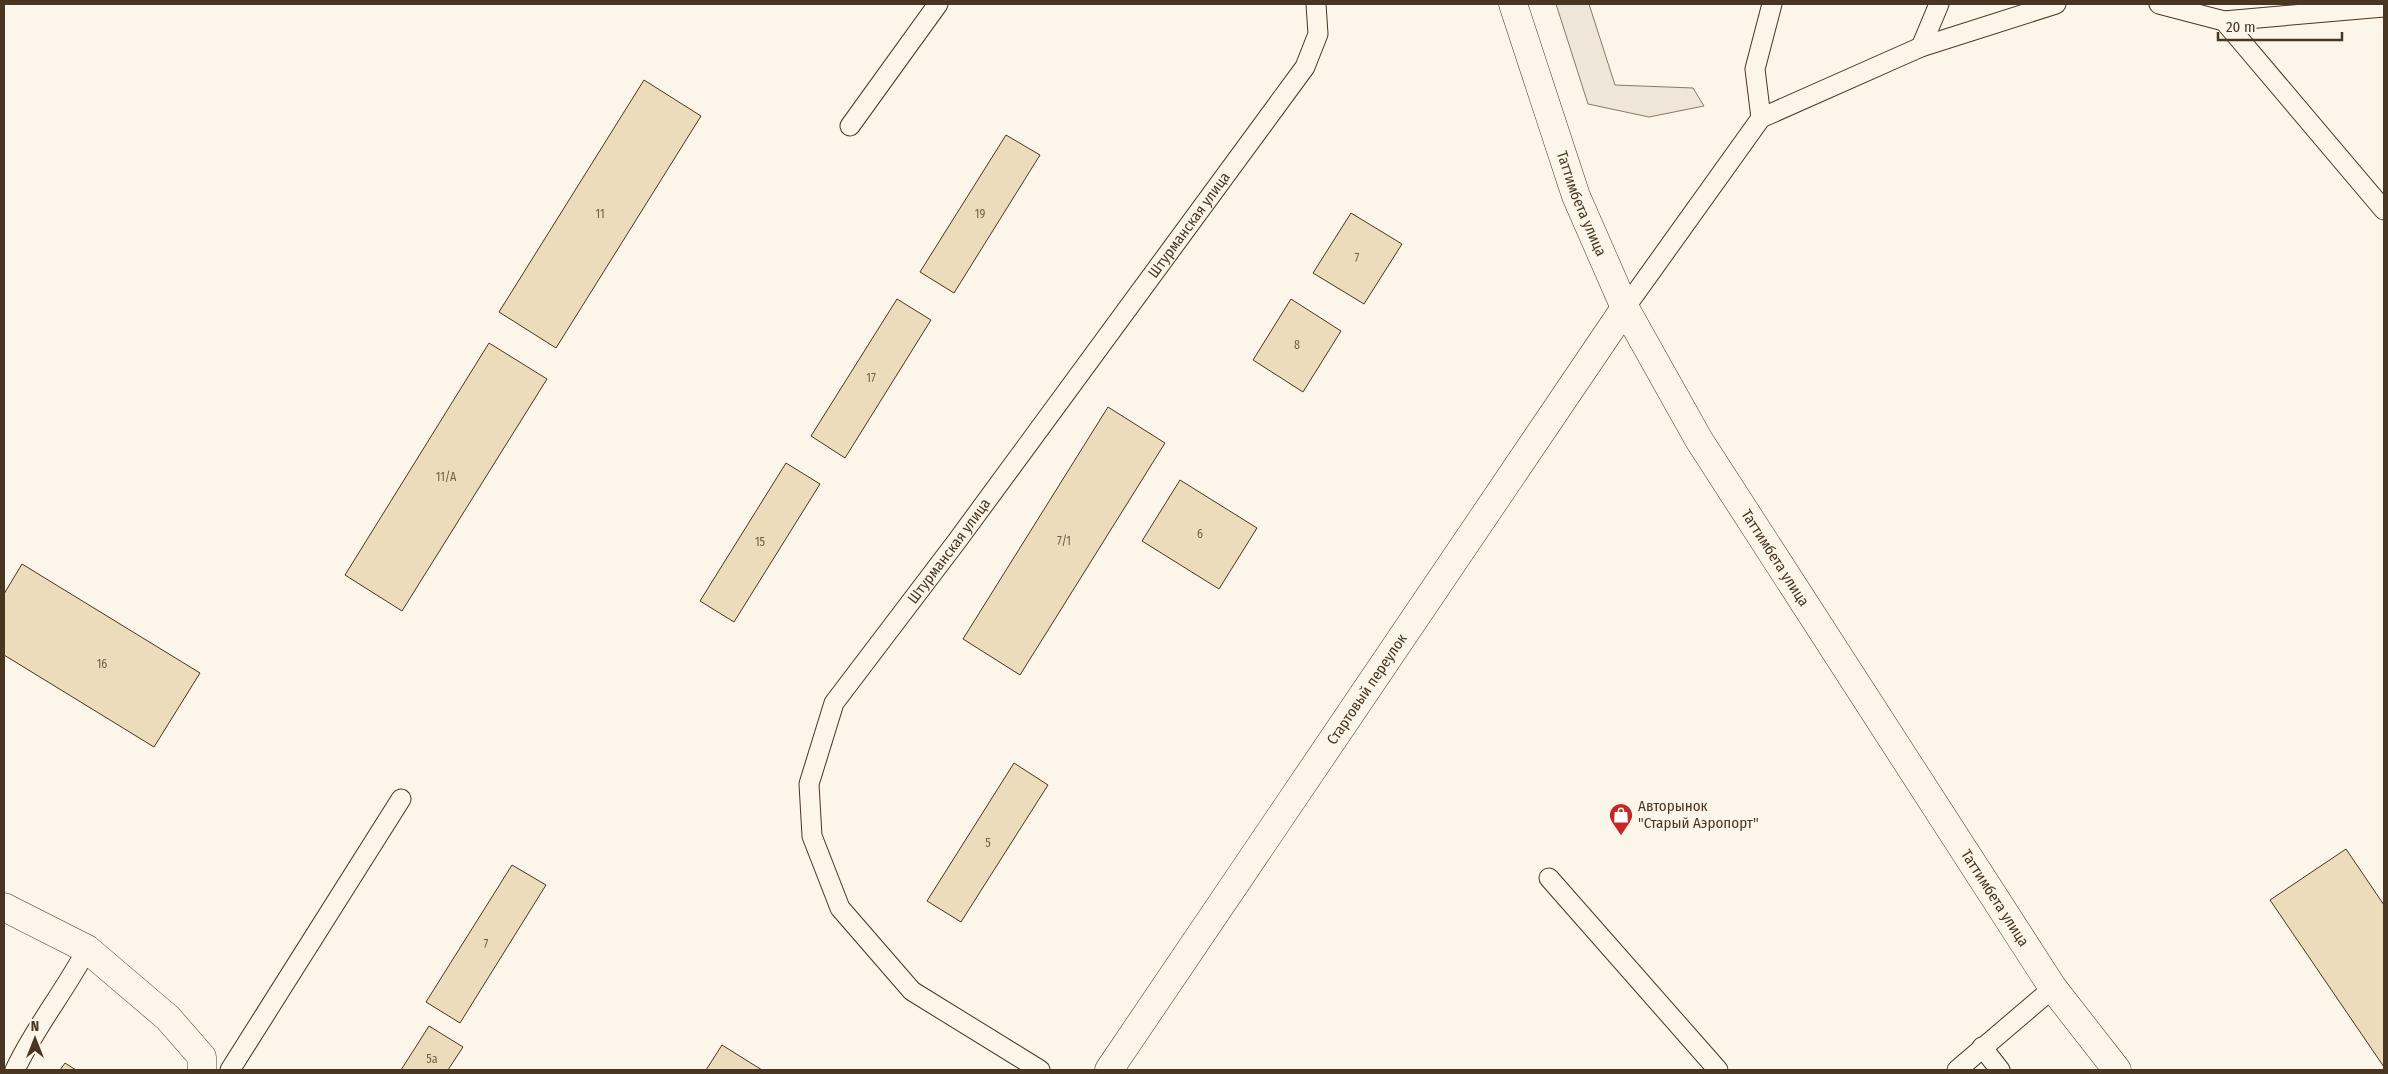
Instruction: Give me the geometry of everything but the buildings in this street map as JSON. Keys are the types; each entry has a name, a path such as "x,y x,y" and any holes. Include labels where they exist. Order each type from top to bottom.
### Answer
{"main road":[{"name":"Таттимбета улица","path":"1513,4 1576,196 1625,308 1699,440 2052,988 2117,1070"},
{"name":"Стартовый переулок","path":"1109,1070 1625,308"},
{"path":"4,907 88,949 168,1018 202,1058 202,1070"}],"lane":[{"path":"850,126 938,4"},
{"name":"Штурманская улица","path":"1040,1070 912,991 840,908 812,836 809,784 834,703 957,541 1305,67 1318,34 1316,4"},
{"path":"1761,118 1755,69 1772,4"},
{"path":"1921,47 1939,4"},
{"path":"1625,308 1761,118 1921,47 2056,4"},
{"path":"2159,4 2224,21 2384,7"},
{"path":"2224,21 2384,210"},
{"path":"230,1070 401,798"},
{"path":"1549,878 1718,1070"},
{"path":"15,1070 27,1044 88,949"},
{"path":"1957,1070 2052,988"},
{"path":"1982,1047 2000,1070"}],"shaded area":[{"path":"1556,4 1589,4 1615,85 1693,88 1704,106 1649,117 1588,104"}],"place":[{"name":"Авторынок \"Старый Аэропорт\"","path":"1621,836"}]}
